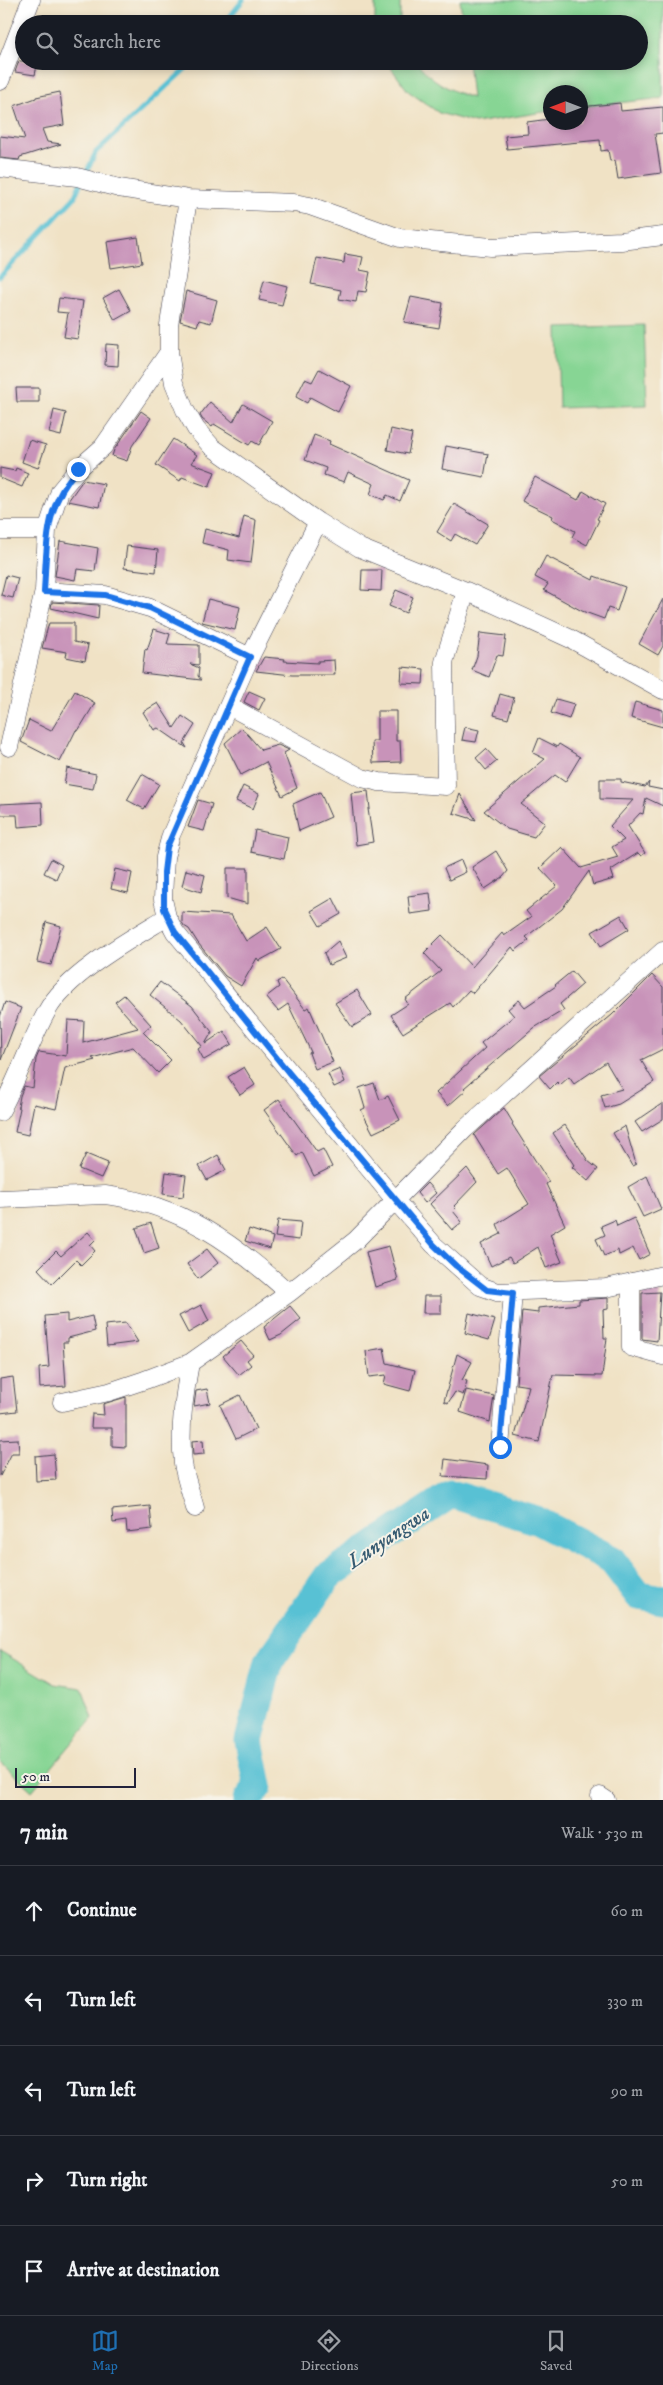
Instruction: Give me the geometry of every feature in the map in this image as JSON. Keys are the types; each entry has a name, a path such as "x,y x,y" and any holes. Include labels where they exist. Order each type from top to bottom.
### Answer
{"street":[{"path":"26,15 32,0"},
{"path":"0,82 15,44"},
{"path":"0,168 77,177 119,188 188,199 294,203 310,206 400,238 491,247 621,241 663,236"},
{"path":"188,199 169,325 169,352 174,382 185,410 196,428 212,447 318,522 360,548 466,591 572,639 663,690"},
{"path":"9,748 44,592 47,530 63,486 78,469 103,447 169,352"},
{"path":"318,522 250,657 167,847 163,899 166,917 175,932 394,1199 434,1245 480,1286 497,1292 513,1293 606,1288 663,1275"},
{"path":"0,530 47,530"},
{"path":"229,706 362,778 379,782 446,786 444,662 466,591"},
{"path":"44,592 105,595 150,608 250,657"},
{"path":"0,1112 18,1079 48,1010 59,996 105,955 166,917"},
{"path":"62,1402 118,1389 190,1362 289,1293 356,1240 394,1199 465,1129 663,952"},
{"path":"0,1199 104,1194 154,1206 184,1218 236,1248 289,1293"},
{"path":"631,1282 631,1347 663,1356"},
{"path":"500,1447 513,1293"},
{"path":"190,1362 182,1406 181,1436 183,1465 195,1508"}],"green space":[{"path":"375,0 400,0 400,15 375,15"},
{"path":"460,0 663,0 663,98 588,106 588,85 543,85 543,112 475,123 439,113 408,91 393,70 424,70 441,84 472,98 469,70 648,70 648,15 462,15"},
{"path":"644,325 647,405 559,408 557,328"},
{"path":"0,1651 55,1684 82,1688 93,1718 32,1791 0,1761"}],"building":[{"path":"16,70 36,70 35,75 15,72"},
{"path":"60,92 64,125 42,129 47,142 61,144 20,157 19,160 0,158 0,136 25,139 14,106 36,97"},
{"path":"620,103 621,111 663,107 663,133 655,134 661,173 618,179 615,160 610,161 608,150 601,151 600,140 507,149 505,136 528,134 527,122 543,120 543,130 588,130 588,106"},
{"path":"138,237 142,263 111,268 107,242"},
{"path":"345,254 363,257 360,270 370,272 366,292 358,291 356,302 339,299 341,290 311,284 317,258 344,263"},
{"path":"264,280 287,286 282,305 259,300"},
{"path":"119,289 131,311 115,320 103,298"},
{"path":"186,291 217,300 211,323 199,320 197,326 180,321"},
{"path":"411,297 443,303 439,328 404,322"},
{"path":"59,298 83,301 78,339 64,337 68,313 57,312"},
{"path":"106,344 119,345 118,366 105,365"},
{"path":"319,369 351,386 338,412 310,397 307,403 296,397 305,379 312,382"},
{"path":"16,388 39,388 39,402 17,402"},
{"path":"210,402 233,422 243,404 272,421 259,445 252,441 249,445 214,424 212,427 202,419 200,415"},
{"path":"54,410 66,413 61,436 49,433"},
{"path":"141,411 151,418 132,446 127,461 112,456 114,450"},
{"path":"391,429 412,434 408,454 387,450"},
{"path":"314,435 330,441 329,444 409,480 400,501 387,495 384,500 370,494 374,484 348,472 344,482 324,475 326,468 305,460"},
{"path":"173,439 197,455 191,463 215,472 209,487 182,477 180,481 156,465"},
{"path":"29,440 46,445 38,468 22,462"},
{"path":"446,446 488,454 484,477 442,469"},
{"path":"0,468 15,471 16,468 28,473 22,487 0,478"},
{"path":"535,477 578,500 583,491 605,504 587,545 572,537 575,531 552,519 553,516 522,501"},
{"path":"83,480 104,484 99,507 68,501"},
{"path":"454,504 488,524 475,545 455,534 451,541 437,532"},
{"path":"244,516 256,520 251,563 228,560 229,550 202,543 205,529 239,538"},
{"path":"60,541 98,548 95,571 77,569 75,580 55,576"},
{"path":"127,546 158,550 156,572 124,568"},
{"path":"546,556 593,580 594,576 625,587 617,611 608,608 604,619 582,611 544,590 548,584 535,577"},
{"path":"362,570 382,570 381,591 361,590"},
{"path":"6,575 18,578 13,598 1,595"},
{"path":"396,590 413,597 406,613 389,606"},
{"path":"208,599 240,607 235,630 202,622"},
{"path":"663,599 663,646 658,655 639,644"},
{"path":"52,602 99,605 98,619 51,608"},
{"path":"49,623 74,623 74,642 88,645 85,661 66,657 67,652 42,648"},
{"path":"154,629 170,634 167,644 199,645 199,665 190,664 199,668 198,676 201,680 142,673 145,649 147,650"},
{"path":"480,633 506,636 503,656 497,655 489,677 472,670 477,656"},
{"path":"264,657 285,659 284,661 318,663 318,661 334,660 335,675 292,675 256,671"},
{"path":"402,667 424,669 423,684 401,683"},
{"path":"75,691 95,703 78,731 76,730 60,762 21,742 29,720 51,731"},
{"path":"249,691 265,698 259,710 244,702"},
{"path":"500,694 514,698 508,719 494,715"},
{"path":"556,699 574,704 569,719 551,713"},
{"path":"635,702 663,710 663,727 631,718"},
{"path":"158,703 174,728 182,716 195,725 184,743 187,748 158,728 154,730 143,712"},
{"path":"377,711 396,711 396,741 400,741 401,762 373,763 372,741 377,741"},
{"path":"465,727 479,730 476,742 462,740"},
{"path":"242,728 261,750 278,745 289,750 284,753 297,788 282,796 266,762 241,775 225,743"},
{"path":"539,738 557,747 559,744 580,757 565,782 555,775 521,804 545,823 534,837 507,829 484,811 545,759 533,753"},
{"path":"486,749 497,761 486,770 476,758"},
{"path":"67,768 96,774 93,789 64,784"},
{"path":"142,774 159,784 144,809 127,800"},
{"path":"600,779 621,779 621,782 645,787 649,782 648,787 663,790 663,806 646,798 643,814 640,813 628,826 645,853 641,856 638,853 611,870 614,879 593,885 589,871 562,909 526,937 529,940 515,951 512,947 473,993 469,990 453,1007 450,1003 403,1033 391,1015 408,1004 405,999 441,971 424,953 442,935 472,967 502,933 504,936 531,917 526,911 557,886 540,868 562,847 581,868 618,857 612,847 624,840 610,826 633,800 600,799"},
{"path":"243,786 259,794 253,809 236,801"},
{"path":"368,791 370,809 368,809 373,842 356,845 351,793"},
{"path":"320,792 331,817 299,831 293,804"},
{"path":"460,794 476,820 453,813"},
{"path":"198,800 212,804 204,831 188,827"},
{"path":"42,802 43,825 18,827 17,815 0,815 0,804"},
{"path":"255,830 288,837 284,859 251,852"},
{"path":"496,851 508,871 503,877 485,889 472,867"},
{"path":"51,859 62,865 56,879 44,873"},
{"path":"461,860 466,872 449,880 444,868"},
{"path":"227,868 248,868 248,904 227,898"},
{"path":"115,869 132,873 128,893 111,889"},
{"path":"186,870 205,875 201,892 182,886"},
{"path":"430,893 432,911 410,914 408,896"},
{"path":"333,898 341,914 320,926 311,911"},
{"path":"182,912 231,915 246,941 267,927 281,949 259,961 257,958 241,986 225,976 189,929 184,926"},
{"path":"621,915 629,929 601,946 592,932"},
{"path":"46,922 61,926 51,965 37,962"},
{"path":"338,941 346,958 329,965 324,953"},
{"path":"572,971 583,984 560,1004 564,1010 534,1028 464,1088 466,1090 448,1106 436,1093 485,1048 481,1043 514,1016 508,1009 519,1000 525,1007 556,986"},
{"path":"652,975 663,987 663,1049 641,1060 654,1082 619,1104 605,1108 601,1095 622,1089 606,1062 574,1084 569,1077 560,1085 557,1082 550,1089 539,1076 612,1015"},
{"path":"282,979 305,1009 309,1007 333,1062 315,1069 309,1053 311,1052 288,1004 278,1011 266,997 279,987 277,982"},
{"path":"160,982 192,1006 212,1032 205,1044 224,1031 232,1044 204,1060 198,1049 202,1046 181,1020 150,995"},
{"path":"357,990 372,1015 352,1027 335,1003"},
{"path":"124,995 151,1025 143,1032 171,1060 158,1073 133,1047 92,1058 95,1060 65,1068 56,1109 34,1104 28,1135 15,1132 20,1108 18,1107 20,1096 24,1086 33,1088 36,1059 39,1052 66,1056 68,1020 84,1021 83,1043 138,1028 115,1002"},
{"path":"5,1002 21,1008 1,1060 0,1017"},
{"path":"244,1067 255,1085 240,1095 228,1077"},
{"path":"340,1069 345,1082 334,1087 328,1074"},
{"path":"374,1083 380,1100 388,1096 400,1120 373,1133 361,1110 365,1108 359,1088"},
{"path":"279,1099 317,1152 323,1149 332,1167 314,1176 302,1152 297,1156 264,1110"},
{"path":"663,1103 663,1119 642,1132 635,1122"},
{"path":"504,1108 549,1182 546,1184 565,1225 550,1234 562,1262 546,1268 538,1247 513,1263 509,1257 491,1266 481,1244 501,1234 497,1224 529,1204 507,1168 498,1174 474,1135"},
{"path":"565,1125 588,1161 598,1169 588,1181 572,1167 574,1165 553,1133"},
{"path":"625,1126 636,1164 632,1166 613,1133"},
{"path":"86,1154 108,1163 101,1178 79,1169"},
{"path":"218,1155 226,1170 207,1180 199,1166"},
{"path":"467,1168 477,1182 454,1206 456,1208 453,1211 462,1222 452,1230 430,1204"},
{"path":"166,1172 186,1175 183,1197 163,1194"},
{"path":"647,1176 661,1209 643,1217 628,1187"},
{"path":"427,1183 436,1193 425,1203 417,1193"},
{"path":"634,1218 650,1254 639,1260 633,1248 619,1255 618,1250 604,1256 596,1239 605,1235 601,1226 615,1220 617,1226"},
{"path":"278,1220 301,1222 299,1240 275,1237"},
{"path":"151,1223 159,1248 144,1253 136,1228"},
{"path":"249,1229 273,1237 270,1249 245,1241"},
{"path":"88,1232 95,1240 90,1245 95,1251 81,1265 76,1260 52,1284 38,1269 56,1251 61,1256"},
{"path":"389,1246 398,1280 375,1287 366,1252"},
{"path":"207,1249 218,1263 198,1279 187,1264"},
{"path":"660,1292 657,1341 642,1339 642,1293"},
{"path":"424,1296 441,1296 441,1313 423,1313"},
{"path":"608,1298 608,1309 603,1310 604,1338 607,1338 602,1376 553,1375 539,1442 515,1436 529,1386 516,1384 522,1311 538,1313 538,1308 579,1304 579,1300"},
{"path":"201,1305 209,1321 188,1333 179,1316"},
{"path":"290,1306 301,1319 281,1335 270,1340 264,1327"},
{"path":"469,1313 495,1320 489,1340 465,1333"},
{"path":"67,1314 67,1322 92,1316 95,1331 68,1338 68,1342 63,1342 66,1386 40,1388 39,1368 49,1367 45,1316"},
{"path":"126,1323 138,1342 107,1346 105,1325"},
{"path":"241,1341 253,1355 247,1360 251,1365 239,1375 223,1356"},
{"path":"384,1348 387,1363 415,1370 410,1391 384,1384 386,1375 369,1377 366,1351"},
{"path":"457,1354 472,1362 462,1380 467,1381 463,1395 455,1392 448,1403 444,1401"},
{"path":"13,1377 17,1411 0,1413 0,1379"},
{"path":"207,1389 210,1403 194,1406 196,1391"},
{"path":"466,1390 494,1396 490,1422 460,1412"},
{"path":"240,1395 256,1429 236,1439 220,1405"},
{"path":"126,1397 126,1447 112,1446 112,1428 91,1428 92,1414 104,1415 103,1404"},
{"path":"18,1439 19,1453 12,1453 0,1476 0,1440"},
{"path":"203,1440 204,1454 193,1455 192,1441"},
{"path":"54,1454 56,1480 36,1481 35,1456"},
{"path":"445,1459 488,1465 487,1479 443,1476"},
{"path":"150,1506 152,1529 127,1532 126,1521 113,1523 112,1510"}],"waterway":[{"path":"231,15 243,0"},
{"path":"85,175 96,152 184,70"},
{"path":"0,277 74,198 81,182"},
{"name":"Lunyangwa","path":"248,1800 258,1786 249,1741 269,1662 328,1576 451,1494 536,1520 611,1559 639,1596 663,1600"}],"route":[{"path":"78,469 67,480 60,491 47,530 44,592 93,593 150,608 250,657 167,847 163,899 166,917 175,932 289,1073 434,1245 480,1286 487,1290 513,1293 500,1447"}]}
